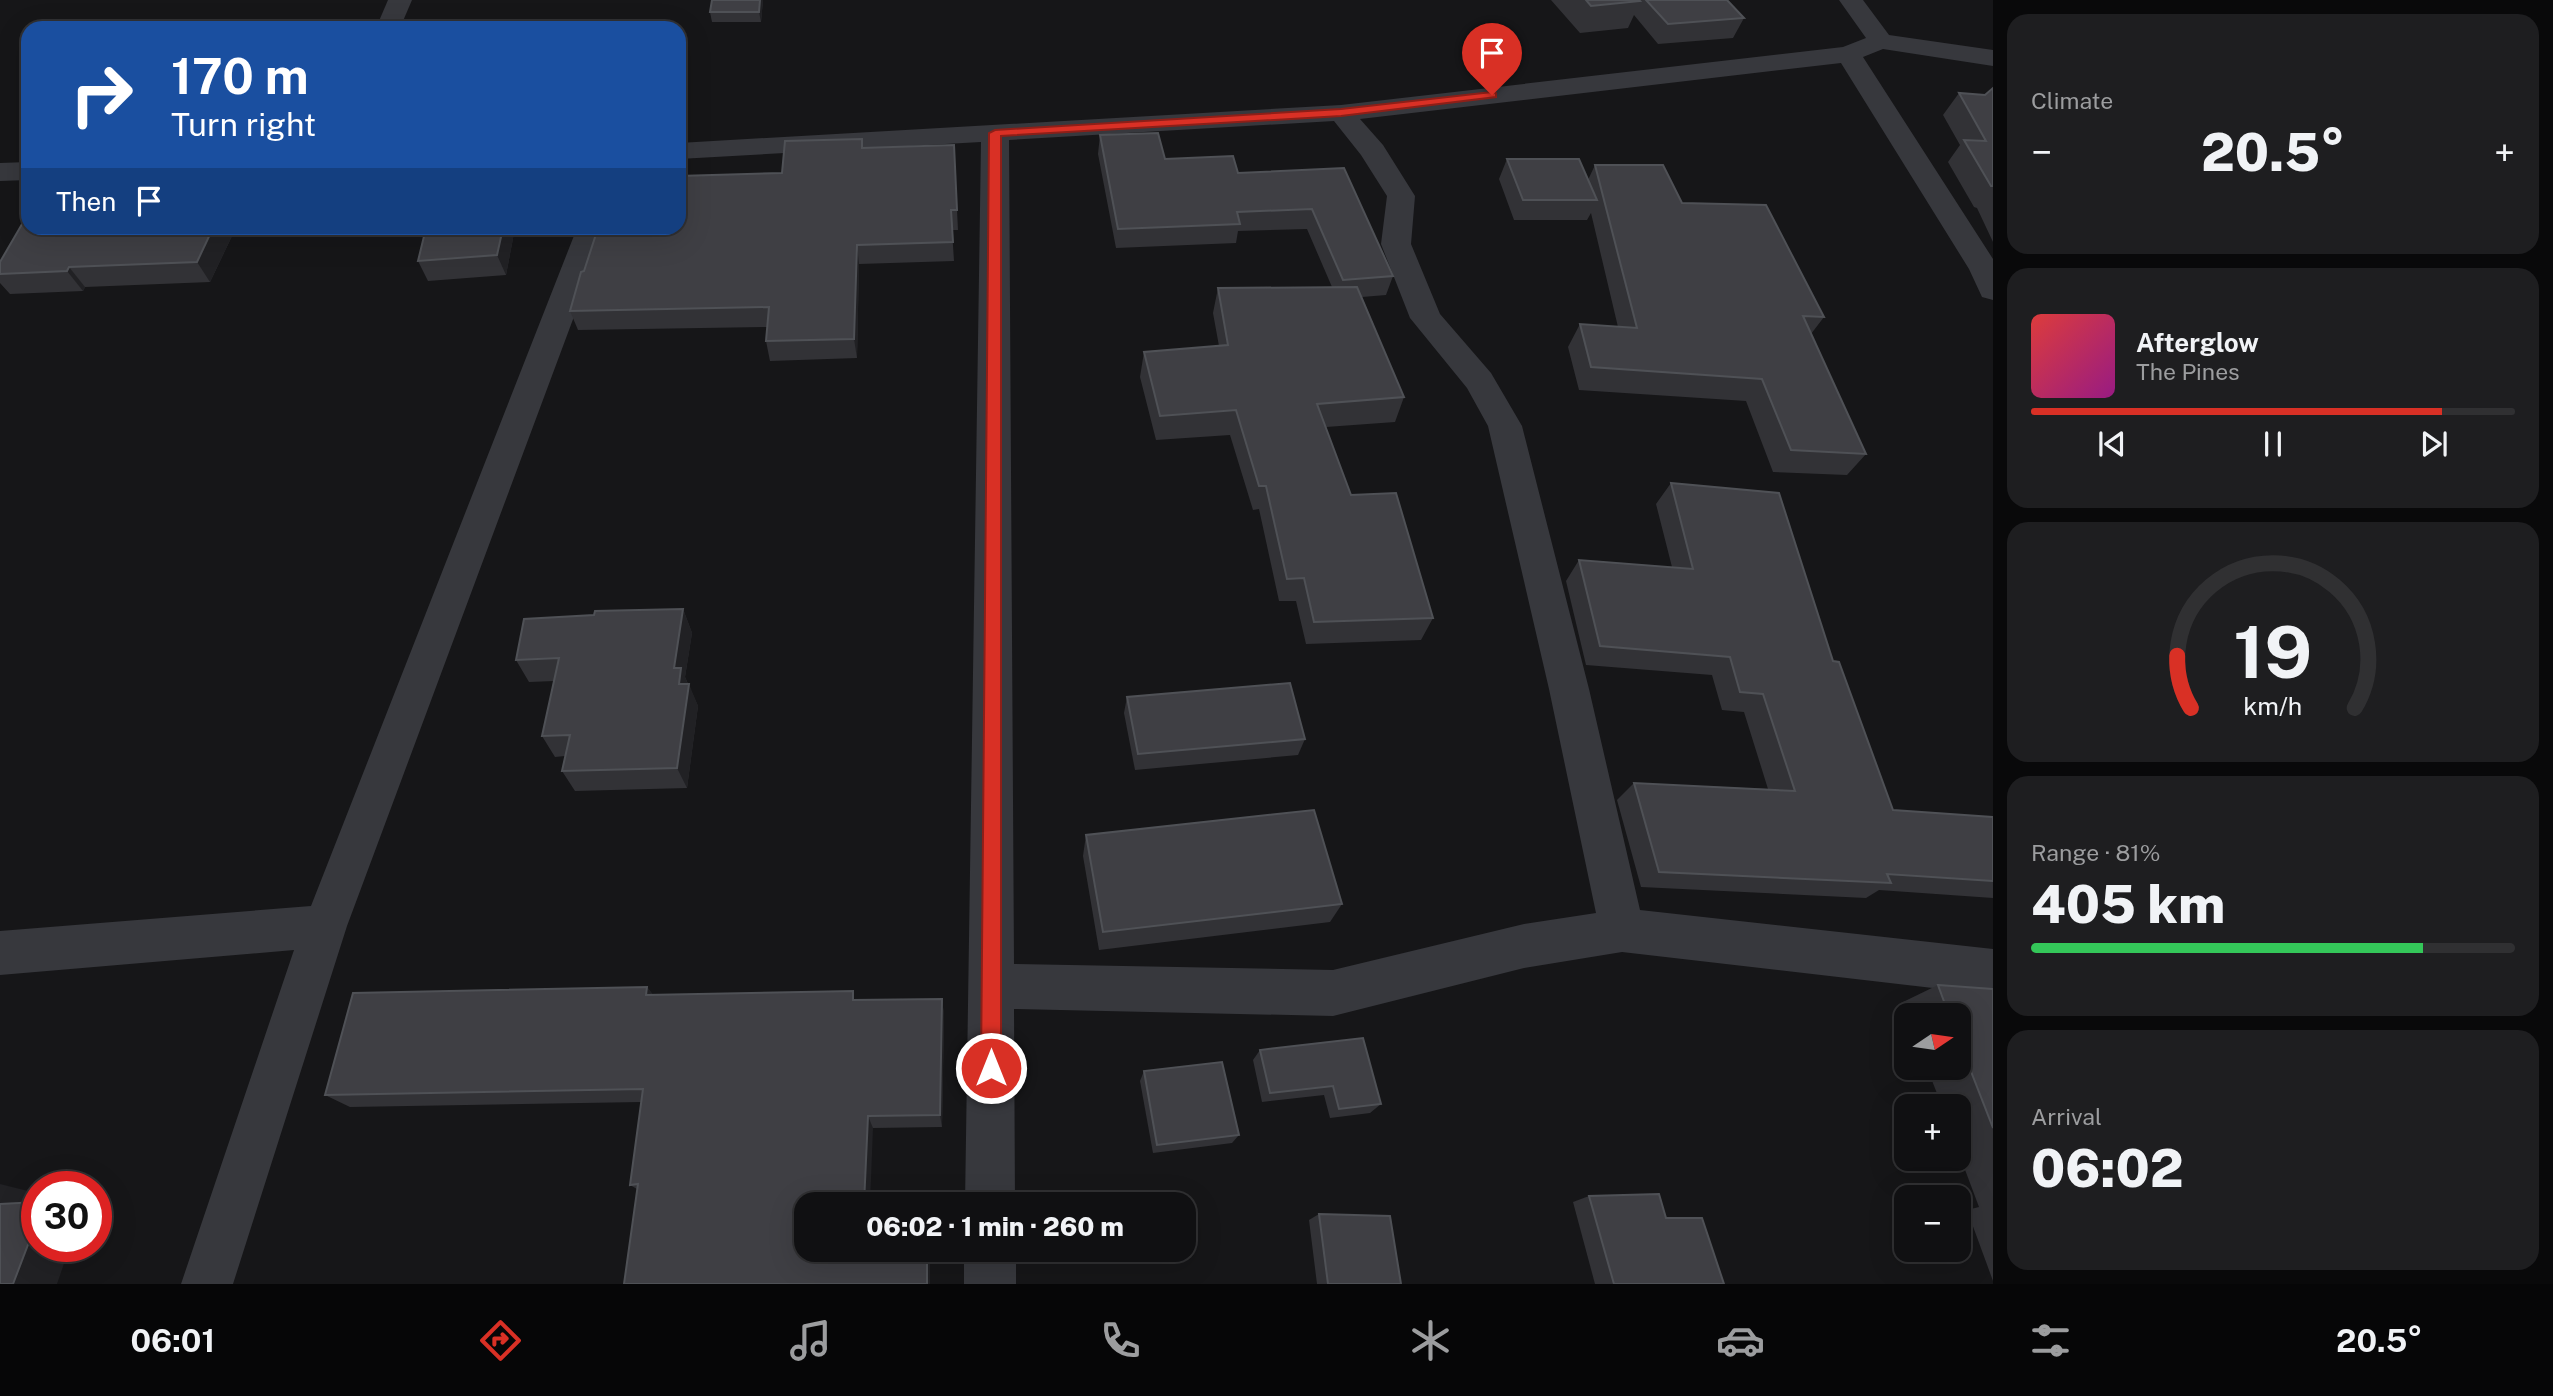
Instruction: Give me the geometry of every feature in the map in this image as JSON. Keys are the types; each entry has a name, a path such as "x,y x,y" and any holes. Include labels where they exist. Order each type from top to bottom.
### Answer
{"street":[{"path":"391,21 400,0"},
{"path":"1850,0 1881,41"},
{"path":"686,152 1341,113 1848,54 1881,41 1993,58"},
{"path":"1848,54 1990,276"},
{"path":"1341,113 1373,152 1401,196 1396,244 1426,318 1479,381 1506,426 1569,689 1622,930"},
{"path":"990,1192 995,133"},
{"path":"0,172 21,171"},
{"path":"207,1284 324,926 589,235"},
{"path":"0,953 324,926"},
{"path":"991,986 1333,993 1524,946 1622,930 1993,972"},
{"path":"990,1262 990,1284"}],"building":[{"path":"712,0 760,0 759,12 710,12"},
{"path":"1586,0 1639,0 1640,1 1591,6"},
{"path":"1646,0 1727,0 1744,18 1668,24"},
{"path":"1993,88 1991,186 1964,140 1986,141 1959,93 1985,95"},
{"path":"1158,133 1165,159 1233,156 1238,173 1344,168 1393,276 1343,280 1312,209 1237,212 1240,224 1118,229 1100,135"},
{"path":"862,139 862,148 954,145 957,210 951,210 953,242 857,245 854,339 766,341 769,307 570,311 596,235 686,235 686,176 782,173 785,141"},
{"path":"1507,159 1579,159 1597,200 1523,200"},
{"path":"1595,165 1663,165 1682,203 1766,205 1824,317 1803,316 1866,454 1791,450 1762,379 1591,367 1580,324 1637,328"},
{"path":"21,226 21,235 210,235 197,262 69,267 67,271 0,274 0,262"},
{"path":"424,235 501,235 497,255 418,261"},
{"path":"1357,287 1404,397 1317,404 1351,495 1396,493 1433,618 1314,622 1304,578 1287,579 1266,486 1259,486 1236,410 1160,416 1144,352 1228,345 1218,288"},
{"path":"1671,483 1779,493 1833,661 1839,662 1893,810 1993,817 1993,881 1887,874 1891,883 1659,872 1634,783 1795,791 1763,694 1740,692 1730,657 1600,646 1579,560 1693,569"},
{"path":"683,609 674,668 681,668 679,684 689,684 677,768 562,771 570,735 542,736 559,658 516,660 524,619 594,615 595,611"},
{"path":"1290,683 1305,739 1138,754 1127,697"},
{"path":"1314,810 1342,904 1103,932 1086,835"},
{"path":"1938,985 1993,989 1993,1128 1971,1071 1971,1003 1945,1003"},
{"path":"647,987 646,995 853,991 853,1000 942,999 940,1115 868,1116 865,1192 794,1192 794,1262 927,1262 927,1284 624,1284 638,1184 630,1185 643,1089 325,1095 353,993"},
{"path":"1363,1038 1381,1104 1339,1109 1333,1086 1270,1093 1260,1050"},
{"path":"1222,1062 1239,1135 1157,1145 1144,1071"},
{"path":"1659,1194 1666,1218 1702,1218 1724,1284 1614,1284 1589,1196"},
{"path":"21,1203 21,1262 13,1284 0,1284 0,1204"},
{"path":"1319,1214 1390,1216 1401,1284 1328,1284"}],"route":[{"path":"991,1068 995,133 1341,113 1492,95"}]}
